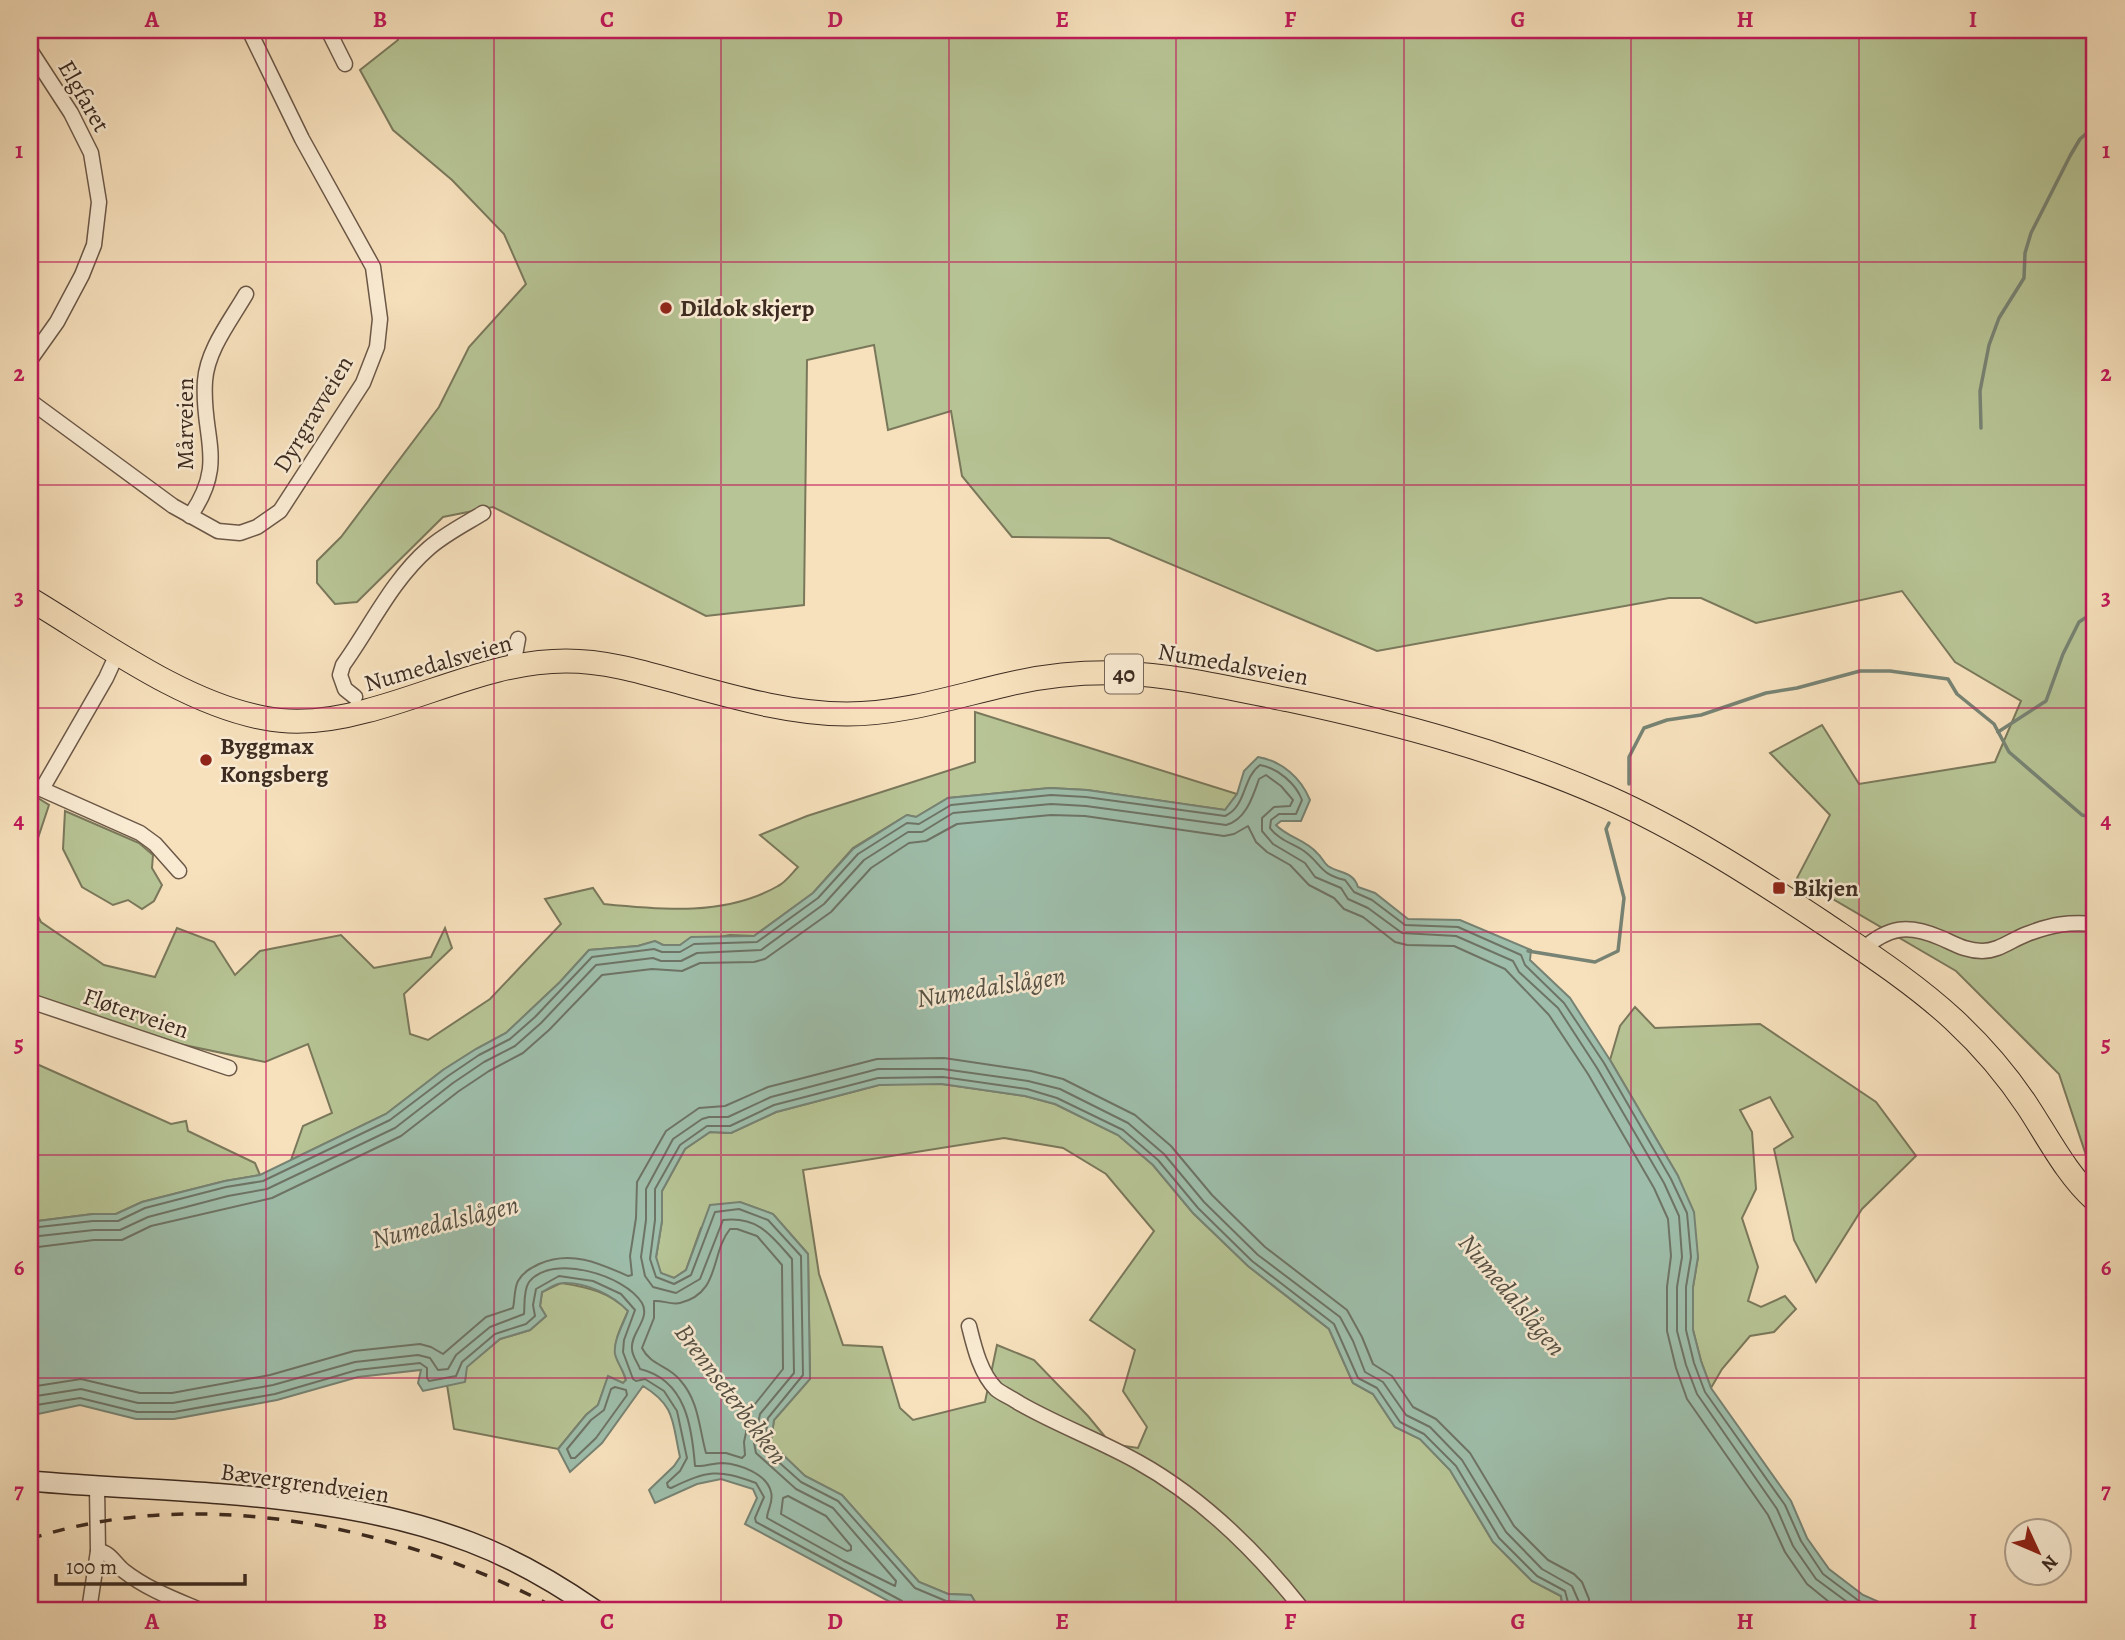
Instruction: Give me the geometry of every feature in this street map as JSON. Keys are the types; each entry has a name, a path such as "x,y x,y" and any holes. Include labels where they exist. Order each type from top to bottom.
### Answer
{"main road":[{"name":"Numedalsveien","path":"30,599 202,698 245,714 284,721 325,720 364,712 469,677 513,666 559,661 613,665 744,699 826,713 874,713 907,708 1029,679 1082,673 1118,673 1178,679 1319,706 1423,732 1492,753 1611,799 1657,822 1742,872 1862,950 1924,994 1976,1041 2017,1091 2071,1172 2095,1200"},
{"name":"Bævergrendveien","path":"30,1481 264,1498 387,1517 446,1534 494,1552 550,1581 595,1610"}],"street":[{"name":"Dyrgravveien","path":"30,401 190,516 218,531 240,533 257,527 280,511 357,393 377,347 380,319 373,267 302,139 249,30"},
{"path":"328,30 345,64"},
{"name":"Elgfaret","path":"30,50 71,113 91,153 99,202 94,245 82,275 57,322 30,360"},
{"name":"Mårveien","path":"190,516 210,475 212,460 205,381 209,361 216,344 246,295"},
{"path":"355,697 345,689 340,675 343,665 397,582 426,550 445,534 483,513"},
{"path":"513,666 518,639"},
{"path":"118,652 102,685 36,786 140,833 179,871"},
{"path":"1862,950 1885,932 1898,930 1916,930 1958,947 1992,951 2025,935 2066,922 2095,924"},
{"name":"Fløterveien","path":"30,1001 229,1068"},
{"path":"969,1326 985,1374 996,1389 1030,1409 1139,1463 1168,1482 1211,1514 1289,1592 1303,1610"},
{"path":"89,1610 98,1551 97,1487"},
{"path":"98,1551 107,1554 139,1582 200,1610"}],"shaded area":[{"path":"395,30 2095,30 2095,1168 2089,1164 2059,1074 1956,971 1797,878 1830,815 1770,753 1822,725 1859,784 1995,762 2021,701 1955,662 1902,591 1756,623 1701,598 1669,598 1377,651 1109,538 1012,537 962,476 951,411 888,430 874,345 807,360 804,605 706,616 493,507 443,517 357,602 335,604 317,583 317,561 341,537 439,407 469,347 526,284 504,234 452,180 393,130 360,70 398,40"},
{"path":"975,712 1237,794 1225,810 1087,790 1050,788 948,798 916,817 907,815 853,848 813,893 754,936 730,935 680,945 663,945 655,941 638,946 589,950 560,982 506,1033 443,1070 386,1114 291,1160 303,1126 332,1113 308,1044 265,1062 146,1037 30,998 30,901 41,922 104,965 155,977 177,928 214,942 235,975 260,951 341,935 374,968 431,957 445,928 452,948 404,994 410,1034 428,1040 490,999 561,924 545,899 593,888 604,904 671,909 715,906 758,896 781,884 798,867 760,835 807,816 975,762"},
{"path":"30,793 49,805 30,862"},
{"path":"65,811 139,843 153,855 152,868 162,885 154,901 142,909 128,900 113,905 82,887 63,849"},
{"path":"1635,1007 1655,1028 1760,1024 1876,1102 1916,1156 1862,1209 1816,1282 1794,1240 1774,1149 1793,1137 1770,1097 1740,1110 1752,1132 1756,1189 1742,1218 1758,1267 1748,1301 1761,1307 1785,1296 1796,1309 1774,1332 1750,1336 1722,1369 1711,1388 1693,1330 1693,1287 1698,1257 1678,1176 1610,1060 1620,1026"},
{"path":"30,1061 171,1124 186,1121 188,1131 255,1163 260,1175 142,1202 116,1214 93,1214 30,1222"},
{"path":"942,1084 1025,1096 1055,1104 1118,1135 1153,1165 1193,1213 1248,1266 1329,1329 1353,1383 1373,1394 1395,1427 1420,1439 1450,1470 1493,1542 1532,1581 1561,1596 1563,1610 980,1610 971,1595 948,1594 919,1582 842,1495 805,1476 770,1446 774,1420 810,1379 808,1254 773,1214 740,1202 701,1228 686,1270 674,1278 660,1273 656,1258 662,1221 662,1191 685,1149 710,1132 731,1133 776,1112 879,1085","holes":["1004,1138 1063,1148 1106,1174 1154,1231 1090,1320 1135,1350 1123,1391 1147,1427 1138,1448 1111,1444 1034,1360 997,1345 985,1402 913,1420 900,1408 882,1347 843,1345 819,1274 803,1170"]},
{"path":"561,1283 597,1291 614,1299 628,1311 615,1349 626,1381 623,1383 608,1377 598,1405 586,1415 558,1449 454,1429 447,1385 465,1381 466,1367 500,1339 530,1330 546,1316 540,1306 542,1292"}],"water":[{"path":"1258,757 1275,762 1290,772 1310,800 1301,821 1281,821 1276,825 1285,833 1313,849 1328,866 1349,875 1358,887 1375,893 1408,919 1460,920 1531,950 1530,960 1570,998 1678,1176 1694,1212 1698,1257 1693,1287 1693,1330 1711,1388 1791,1501 1807,1538 1829,1569 1863,1595 1897,1610 1563,1610 1561,1596 1532,1581 1493,1542 1450,1470 1420,1439 1395,1427 1373,1394 1353,1383 1329,1329 1248,1266 1193,1213 1153,1165 1118,1135 1055,1104 1025,1096 942,1084 879,1085 776,1112 731,1133 710,1132 685,1149 662,1191 662,1221 656,1257 661,1273 674,1278 686,1270 710,1205 740,1202 773,1214 808,1254 810,1379 774,1420 770,1446 805,1476 842,1495 919,1582 948,1594 971,1595 980,1610 905,1610 745,1524 757,1498 753,1489 721,1479 697,1484 655,1503 649,1490 680,1457 667,1408 654,1393 643,1386 602,1443 570,1472 558,1449 586,1415 598,1405 608,1376 623,1383 626,1380 615,1349 628,1311 607,1295 572,1283 560,1283 542,1292 540,1306 546,1316 530,1330 500,1339 467,1367 465,1382 423,1391 418,1383 421,1370 358,1377 277,1400 174,1419 136,1419 80,1405 38,1414 30,1413 30,1222 93,1214 116,1214 142,1202 260,1175 386,1114 443,1070 506,1033 560,982 589,950 638,946 655,941 663,945 680,945 691,937 754,936 813,893 853,849 907,815 916,817 948,798 1050,788 1087,790 1225,810 1237,794 1244,771"}],"waterway":[{"path":"1981,428 1980,391 1989,345 1999,318 2024,278 2025,253 2031,233 2080,139 2095,126"},
{"path":"2095,479 2095,498"},
{"path":"1998,732 2046,701 2063,654 2079,622 2095,616"},
{"path":"1629,784 1629,757 1644,728 1667,720 1701,715 1766,693 1797,688 1860,671 1890,671 1948,679 1957,694 1994,724 2009,752 2082,815 2095,818"},
{"path":"1528,951 1595,962 1618,951 1624,898 1606,829 1609,823"}],"railway":[{"path":"30,1539 95,1523 163,1515 231,1515 300,1522 369,1536 435,1556 499,1581 559,1610"}],"place":[{"name":"Dildok skjerp","path":"666,308"},
{"name":"Byggmax Kongsberg","path":"206,760"},
{"name":"Bikjen","path":"1779,888"}],"water label":[{"name":"Numedalslågen","path":"991,987"},
{"name":"Numedalslågen","path":"445,1222"},
{"name":"Numedalslågen","path":"1512,1295"},
{"name":"Brennseterbekken","path":"731,1394"}]}
